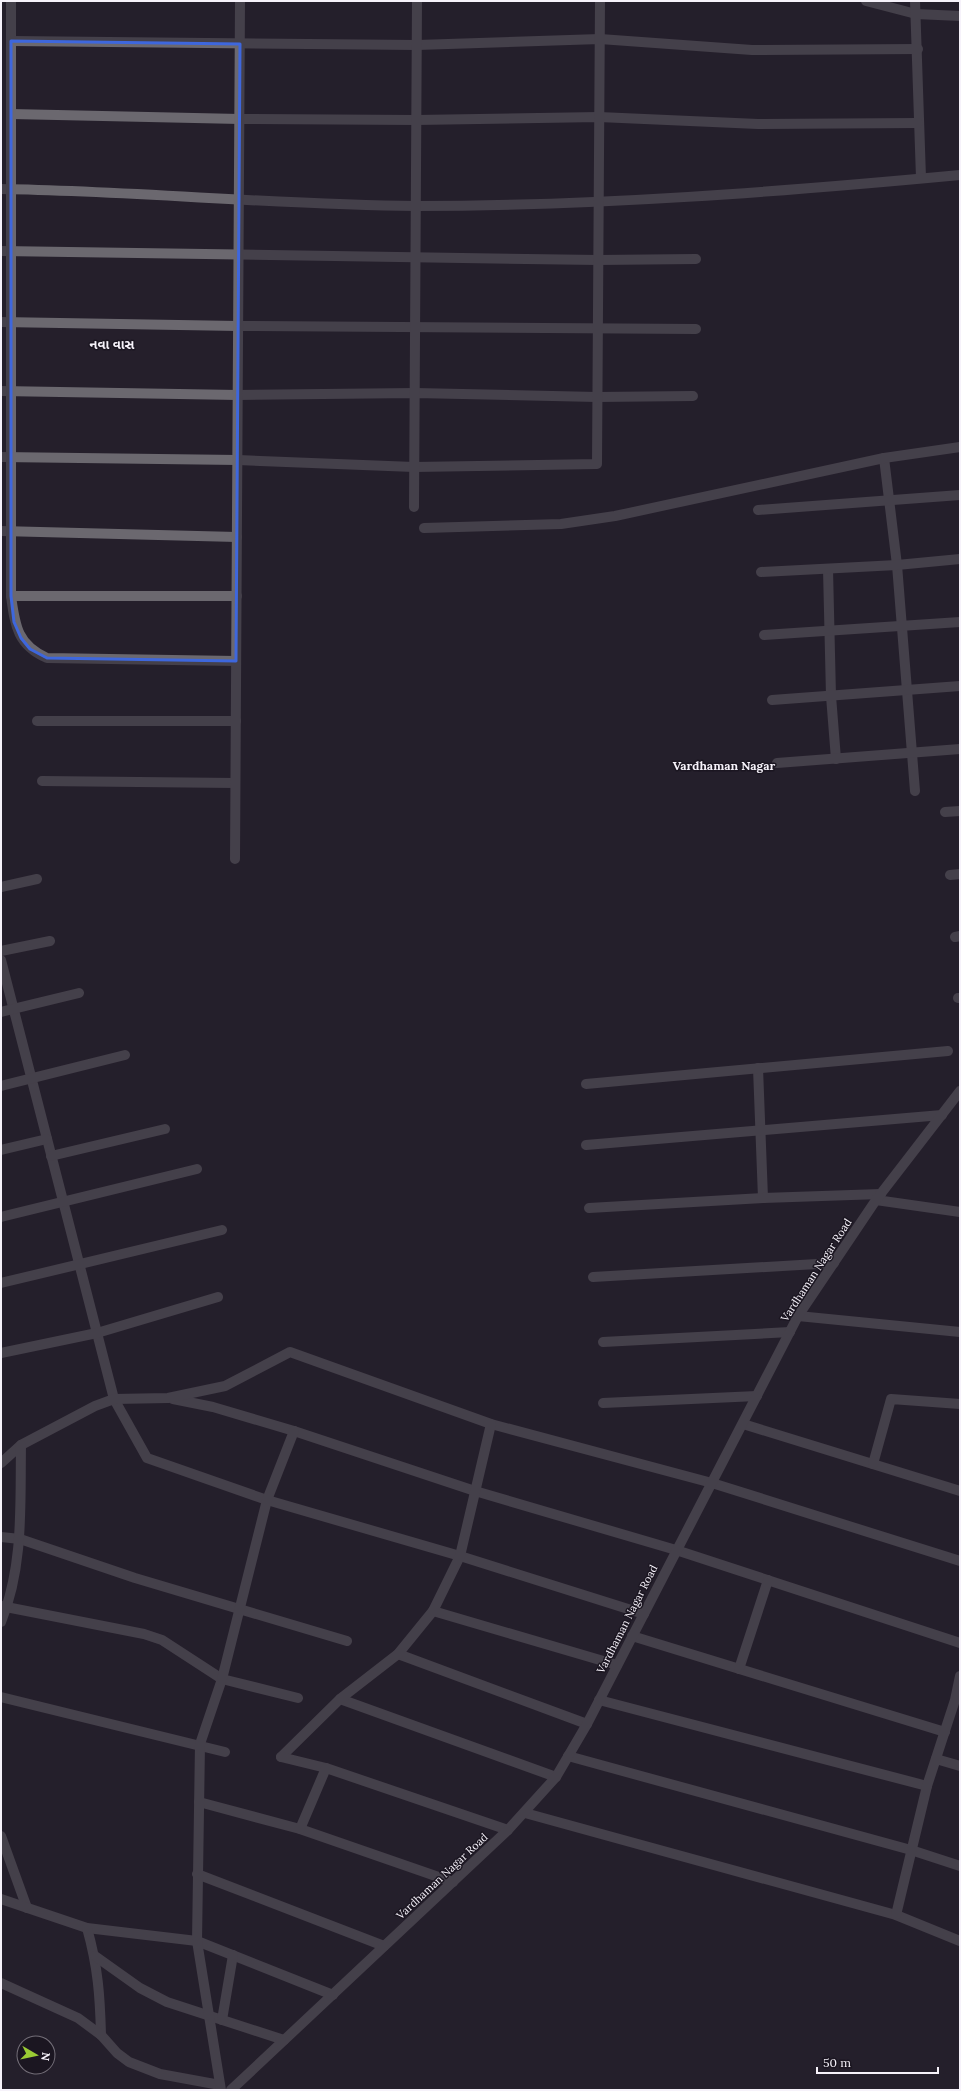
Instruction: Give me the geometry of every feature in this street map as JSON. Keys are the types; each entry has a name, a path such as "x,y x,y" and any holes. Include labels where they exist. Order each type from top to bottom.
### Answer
{"street":[{"path":"235,860 240,1"},
{"path":"414,507 417,1"},
{"path":"6,457 238,460 414,467 597,464 600,1"},
{"path":"866,1 916,14 960,16"},
{"path":"915,1 918,49 918,123 921,178"},
{"path":"8,2 11,41 6,70 11,114 6,140 6,532 14,622 21,638 30,649 47,658 236,662"},
{"path":"11,41 240,44 417,44 600,39 752,50 918,49"},
{"path":"11,114 240,119 416,120 599,117 758,124 918,123"},
{"path":"6,189 239,200 416,206 599,202 756,192 960,175"},
{"path":"6,251 416,256 598,260 696,258"},
{"path":"6,322 238,326 696,329"},
{"path":"6,391 238,395 415,393 597,397 693,396"},
{"path":"424,528 561,524 615,516 884,458 960,447"},
{"path":"884,458 897,565 915,791"},
{"path":"758,510 960,495"},
{"path":"6,532 237,537"},
{"path":"761,572 897,565 960,559"},
{"path":"828,569 831,696 836,760"},
{"path":"11,596 237,596"},
{"path":"764,635 829,632 960,622"},
{"path":"772,700 960,686"},
{"path":"37,721 236,721"},
{"path":"777,763 836,760 960,749"},
{"path":"42,781 236,783"},
{"path":"946,812 960,811"},
{"path":"1,887 37,879"},
{"path":"1,951 50,942"},
{"path":"1,960 12,1009 32,1079 114,1399 147,1458 267,1500 460,1556 644,1614"},
{"path":"1,1012 79,993"},
{"path":"586,1084 948,1051"},
{"path":"1,1086 125,1055"},
{"path":"758,1068 762,1130 763,1198"},
{"name":"Vardhaman Nagar Road","path":"231,2090 508,1830 556,1777 588,1724 676,1550 798,1316 878,1197 958,1096"},
{"path":"586,1145 942,1115"},
{"path":"51,1156 165,1129"},
{"path":"1,1150 47,1139"},
{"path":"1,1217 198,1169"},
{"path":"589,1208 763,1198 878,1197 960,1212"},
{"path":"1,1283 222,1230"},
{"path":"593,1277 834,1263"},
{"path":"1,1353 96,1333 218,1297"},
{"path":"798,1316 960,1332"},
{"path":"603,1342 790,1332"},
{"path":"1,1463 21,1445 95,1406 114,1399 168,1398 226,1386 290,1352 491,1424 712,1483 960,1561"},
{"path":"603,1403 757,1396"},
{"path":"168,1398 213,1407 294,1431 476,1492 676,1550 960,1643"},
{"path":"873,1464 891,1399 960,1404"},
{"path":"491,1424 460,1556 433,1611 398,1654 340,1699 281,1757 326,1768 508,1830"},
{"path":"742,1424 960,1491"},
{"path":"1,1983 78,2018 101,2036 117,2053 129,2062 160,2074 221,2087 197,1941 200,1744 222,1679 267,1500 294,1431"},
{"path":"1,1622 20,1539 21,1445"},
{"path":"1,1536 20,1539 135,1578 347,1641"},
{"path":"739,1669 768,1580"},
{"path":"4,1606 144,1634 162,1640 222,1679 298,1698"},
{"path":"433,1611 617,1665"},
{"path":"632,1636 945,1732"},
{"path":"398,1654 588,1724"},
{"path":"896,1915 927,1786 957,1701 960,1676"},
{"path":"1,1697 200,1744 224,1752"},
{"path":"340,1699 556,1777"},
{"path":"599,1700 927,1786"},
{"path":"568,1756 911,1850 960,1866"},
{"path":"936,1759 960,1766"},
{"path":"300,1829 326,1768"},
{"path":"199,1802 300,1829 452,1882"},
{"path":"525,1813 896,1915 960,1941"},
{"path":"1,1836 27,1908"},
{"path":"197,1874 384,1946"},
{"path":"1,1899 87,1928 197,1941 333,1995"},
{"path":"87,1928 95,1956 100,1985 101,2036"},
{"path":"222,2020 233,1955"},
{"path":"95,1956 140,1988 167,2002 284,2040"}],"highlighted area":[{"path":"11,41 240,44 236,661 47,658 30,649 21,638 14,622 11,596"}],"district":[{"name":"નવા વાસ","path":"112,344"},
{"name":"Vardhaman Nagar","path":"724,766"}]}
